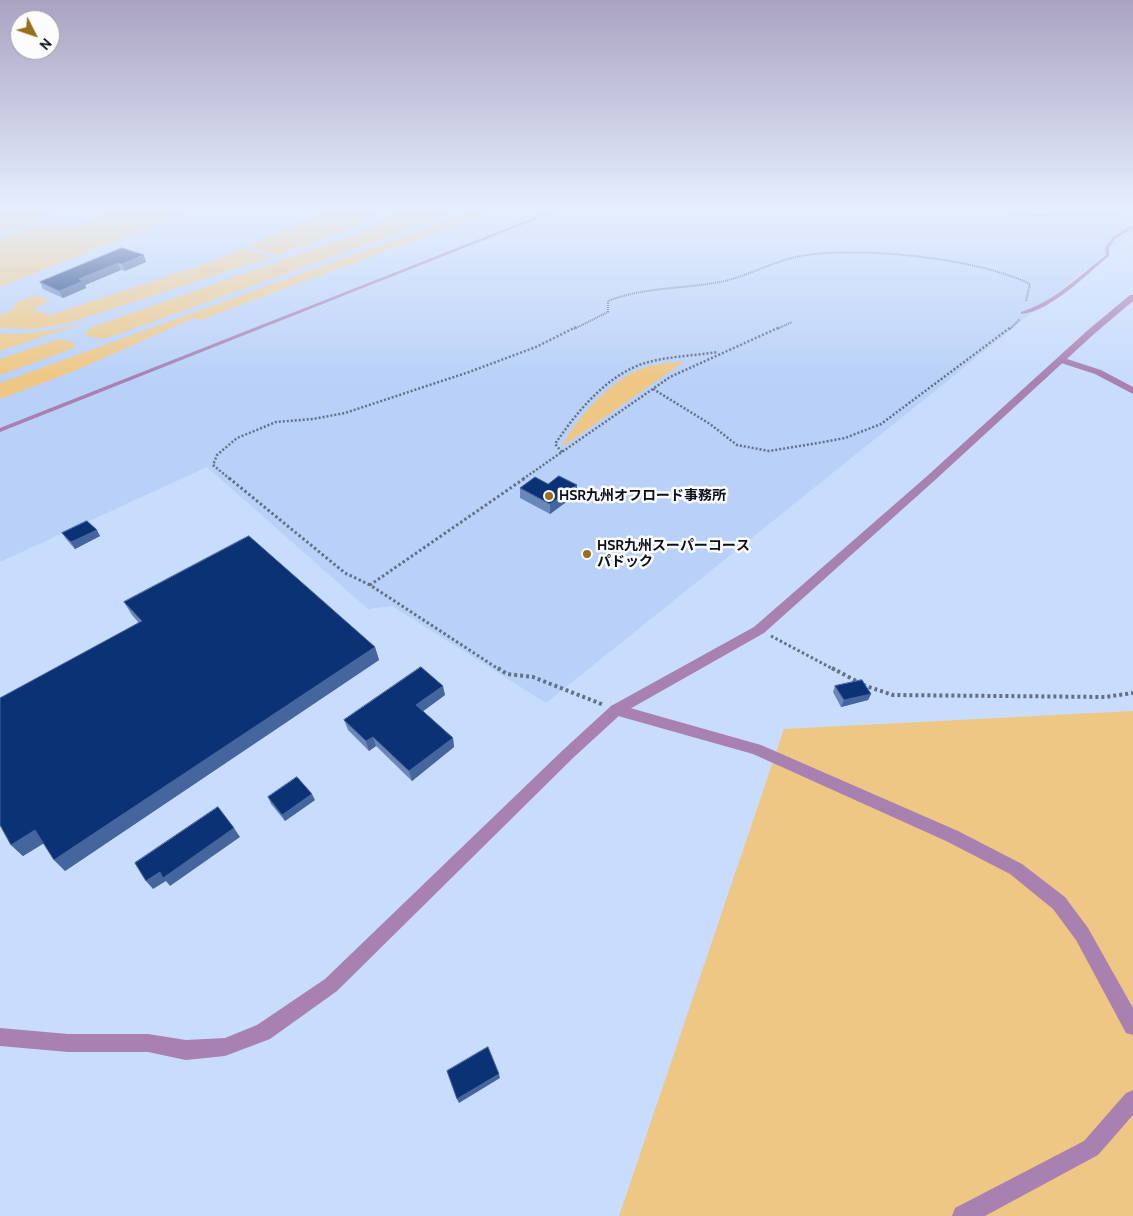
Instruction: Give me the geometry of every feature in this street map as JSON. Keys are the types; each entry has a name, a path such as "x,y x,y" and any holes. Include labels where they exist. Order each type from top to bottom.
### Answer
{"street":[{"path":"0,1038 68,1043 148,1043 186,1050 225,1047 263,1032 331,985 568,754 616,710 759,630 1133,298"},
{"path":"1061,360 1098,372 1133,390"},
{"path":"616,710 756,749 952,836 1016,869 1059,903 1082,934 1133,1026"},
{"path":"963,1216 1091,1148 1133,1100"}],"lane":[{"path":"0,430 416,266"},
{"path":"1023,313 1040,308 1094,266"}],"path":[{"path":"616,710 580,693 533,677 507,674 370,585 345,573 214,464 217,455 237,438 276,422 313,419 345,413 469,372 536,347 608,312 608,302 621,295 635,291 720,282 774,266"},
{"path":"652,389 710,424 737,445 769,450 845,438 881,424 1004,334 1021,318 1030,290 1030,284 1006,272 969,266"},
{"path":"370,585 670,377 724,351 792,322"},
{"path":"562,452 555,444 561,435 595,396 635,367 724,351"},
{"path":"759,630 869,689 893,696 1105,697 1133,693"}],"shaded area":[{"path":"0,266 1091,266 546,703 392,606 368,609 207,467 0,562"},
{"path":"0,266 53,266 0,287"},
{"path":"199,266 245,266 68,323 34,329 0,328 0,315 13,309 16,303 34,295 50,301 32,309 51,315"},
{"path":"266,266 307,266 110,337 101,339 84,335 90,328"},
{"path":"323,266 346,266 200,320 194,318 74,371 0,399 0,383"},
{"path":"92,320 0,351 0,333 24,334 47,331"},
{"path":"59,339 73,342 74,348 0,375 0,359"},
{"path":"685,361 562,447 575,425 593,403 615,384 636,371 648,367"},
{"path":"1133,711 1133,1216 619,1216 784,729"}],"building":[{"path":"79,266 111,266 79,279 83,281 59,291 40,282"},
{"path":"559,476 577,485 550,504 520,488 535,477 548,484"},
{"path":"87,521 97,530 71,542 62,533"},
{"path":"249,536 375,647 54,860 35,830 11,845 0,825 0,698 142,621 124,602"},
{"path":"421,667 443,686 416,705 453,738 409,771 373,737 366,741 344,720"},
{"path":"862,680 871,694 844,700 835,686"},
{"path":"297,777 312,794 282,815 268,797"},
{"path":"218,807 234,828 163,878 160,872 146,881 135,863"},
{"path":"488,1047 499,1074 457,1099 447,1071"}],"place":[{"name":"HSR九州オフロード事務所","path":"549,496"},
{"name":"HSR九州スーパーコース パドック","path":"587,554"}]}
